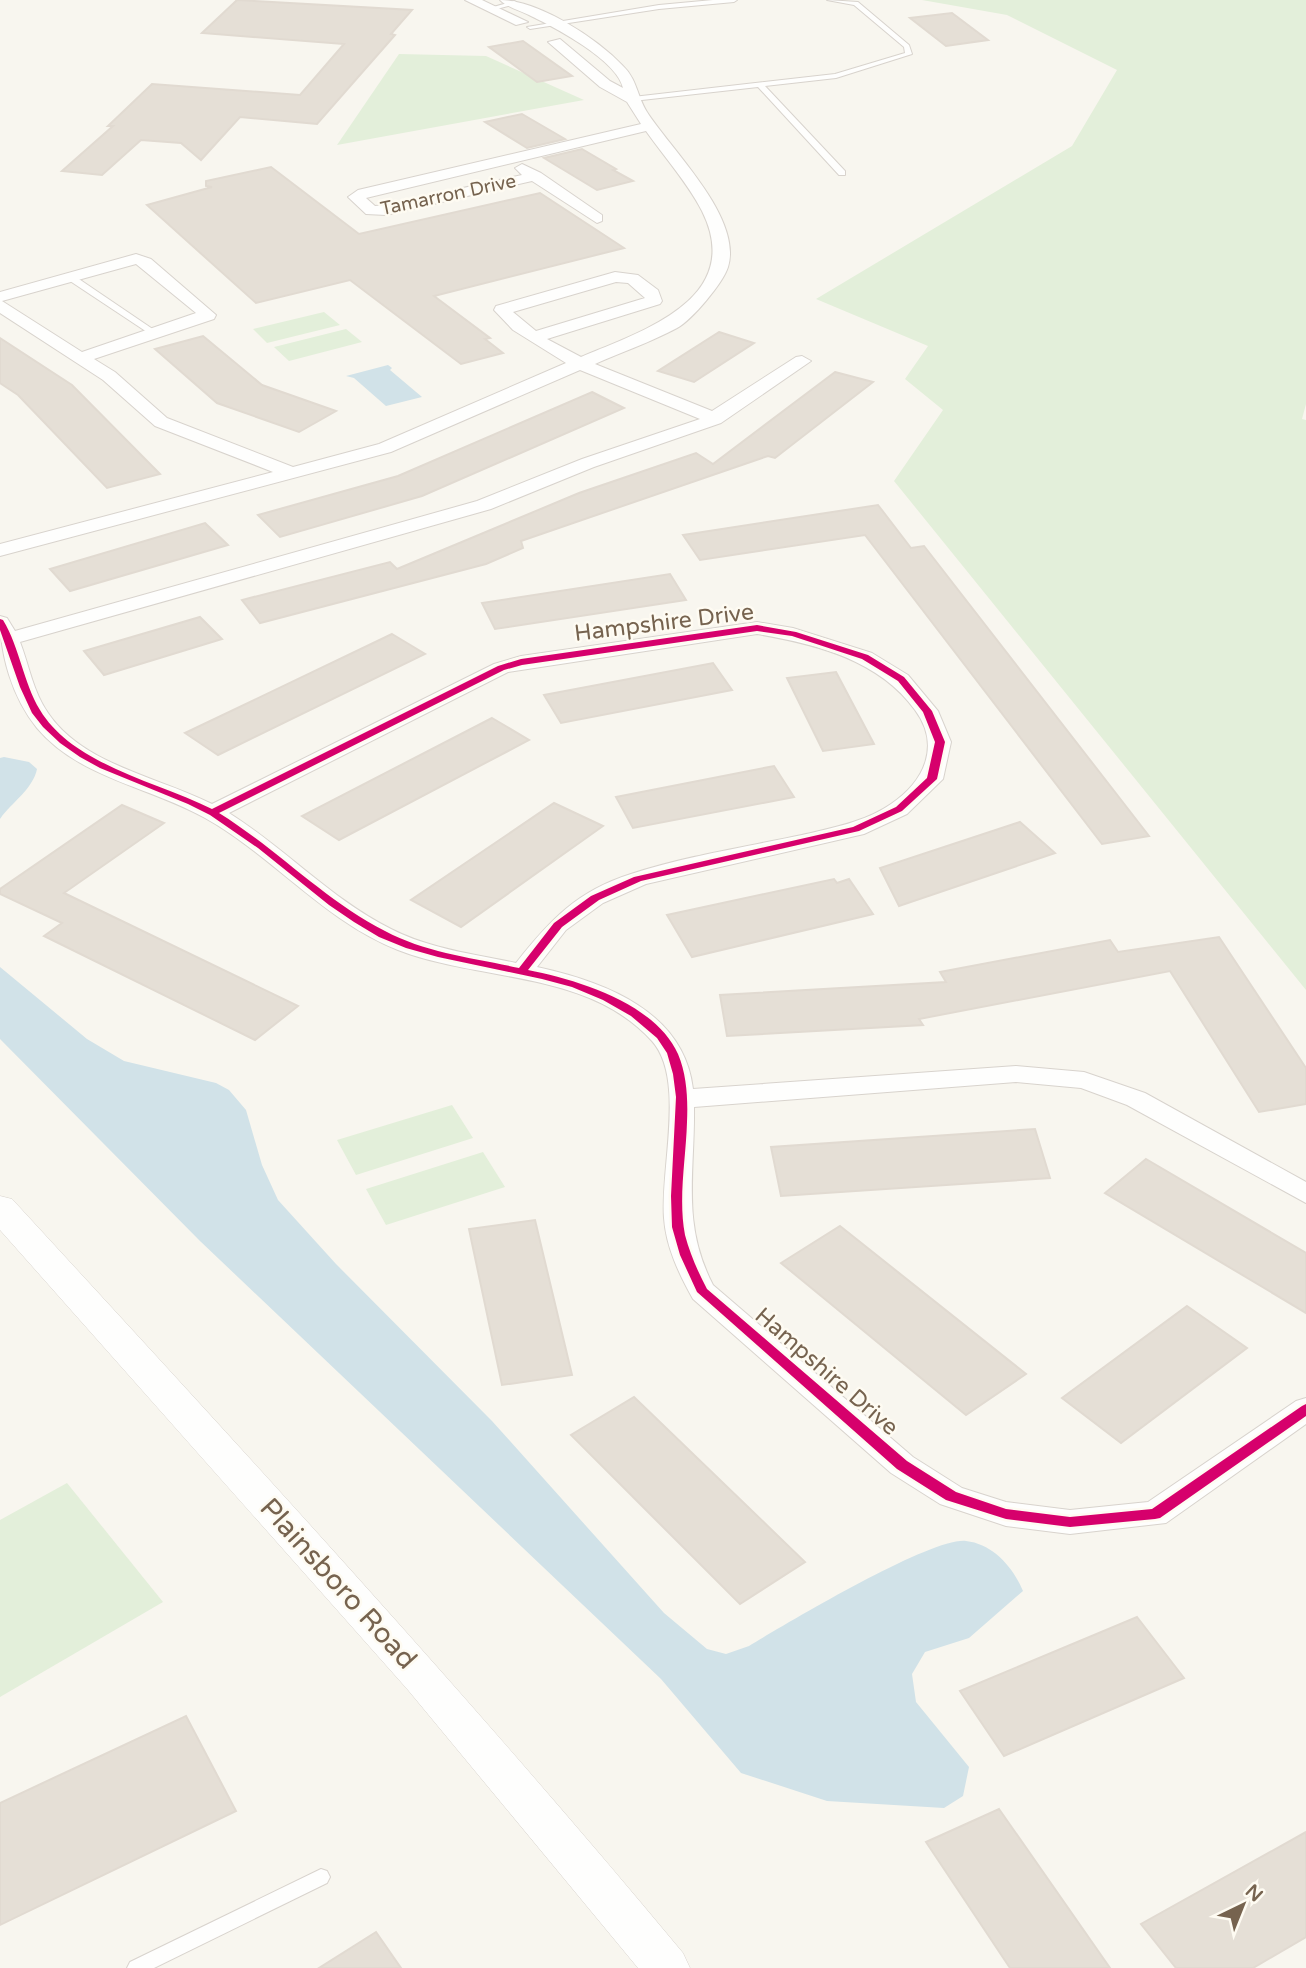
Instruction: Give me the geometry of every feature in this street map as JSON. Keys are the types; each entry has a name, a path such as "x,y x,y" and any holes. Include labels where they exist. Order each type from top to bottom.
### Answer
{"street":[{"path":"471,0 530,27 570,51 605,84 633,99"},
{"path":"0,551 385,448 674,323 721,268 721,252 712,212 649,126 633,99 627,79 597,52 555,23 510,1"},
{"name":"Tamarron Drive","path":"536,176 386,210 371,211 356,197 363,193 649,126"},
{"name":"Tamarron Drive","path":"509,160 597,218"},
{"path":"0,297 136,259 145,262 208,312 204,318 80,358"},
{"path":"536,338 652,303 655,296 632,278 615,277 502,310 536,338 582,364 715,419"},
{"path":"0,306 109,376 161,422 295,474"},
{"name":"Hampshire Drive","path":"802,361 715,419 588,463 484,505 4,639 19,678 46,724 95,762 212,812 373,930 409,946 590,989 628,1008 663,1038 680,1073 677,1214 683,1255 703,1292 902,1465 951,1496 1006,1514 1070,1522 1155,1514 1306,1409"},
{"name":"Hampshire Drive","path":"212,812 498,669 521,662 757,628 836,646 865,657 901,679 927,711 940,742 932,779 899,809 856,829 627,884 595,898 558,925 521,972"},
{"path":"680,1099 1016,1074 1084,1080 1136,1099 1306,1194"},
{"name":"Plainsboro Road","path":"0,1208 436,1692 554,1827 667,1968"}],"lane":[{"path":"530,27 659,7 734,0"},
{"path":"633,99 836,76 909,54 907,46 856,3 830,0"},
{"path":"493,8 510,1"},
{"path":"760,85 842,173"},
{"path":"69,277 156,334"},
{"path":"136,1968 321,1877"}],"green space":[{"path":"922,0 1306,0 1306,404 1302,419 1306,420 1306,990 894,481 943,410 905,379 928,346 816,299 1072,146 1117,70 1007,15"},
{"path":"399,54 486,56 584,100 337,145"},
{"path":"324,312 340,325 267,343 253,329"},
{"path":"346,329 362,342 289,361 274,347"},
{"path":"452,1105 473,1138 356,1175 337,1140"},
{"path":"483,1152 505,1187 386,1225 366,1189"},
{"path":"67,1483 163,1602 0,1697 0,1520"}],"shaded area":[{"path":"388,365 392,368 390,370 422,397 386,406 354,378 346,376"},
{"path":"0,758 29,762 37,769 27,789 0,819"},
{"path":"0,967 87,1039 124,1061 216,1083 229,1090 246,1110 262,1165 278,1200 336,1264 492,1421 664,1613 707,1649 726,1654 749,1646 858,1584 948,1543 976,1543 1001,1558 1014,1573 1023,1591 969,1638 925,1652 912,1674 916,1702 969,1767 963,1796 944,1808 827,1801 741,1773 661,1679 200,1241 0,1039"}],"building":[{"path":"237,0 412,10 391,34 395,35 317,124 240,117 201,160 181,143 141,140 102,175 62,171 113,126 108,126 152,84 300,95 344,44 202,33"},
{"path":"952,13 988,40 946,46 910,18"},
{"path":"523,41 572,76 537,82 489,47"},
{"path":"522,114 565,139 527,148 485,122"},
{"path":"582,149 633,181 597,190 544,158"},
{"path":"271,167 359,234 540,193 624,248 434,296 490,338 485,339 503,353 461,364 350,280 256,303 147,205 212,187 206,186 206,181"},
{"path":"719,332 754,343 694,382 658,371"},
{"path":"203,336 262,385 336,411 299,432 217,403 155,349"},
{"path":"0,338 72,385 160,474 107,488 18,395 0,383"},
{"path":"835,372 873,382 775,458 768,456 521,541 523,548 486,564 260,623 242,600 390,562 397,569 579,493 696,453 713,464"},
{"path":"592,392 624,408 422,496 280,537 258,515 398,476"},
{"path":"878,505 911,548 924,546 1149,836 1102,844 865,535 700,560 683,535"},
{"path":"205,523 228,545 70,591 50,569"},
{"path":"670,574 686,600 495,629 482,603"},
{"path":"200,617 222,639 104,675 84,651"},
{"path":"392,634 425,654 218,755 185,733"},
{"path":"713,663 732,690 561,723 544,695"},
{"path":"836,672 874,744 823,751 787,678"},
{"path":"492,718 529,740 339,840 302,816"},
{"path":"774,766 794,797 633,828 616,797"},
{"path":"554,803 603,826 461,927 411,900"},
{"path":"122,805 164,823 64,893 298,1006 255,1040 44,936 62,923 0,894 0,889"},
{"path":"1020,822 1055,853 899,906 880,868"},
{"path":"834,879 837,883 849,879 873,914 692,957 667,915"},
{"path":"1219,937 1306,1068 1306,1104 1259,1112 1170,971 919,1019 923,1025 727,1036 720,995 946,982 940,972 1110,940 1118,952"},
{"path":"1035,1129 1050,1178 781,1196 771,1147"},
{"path":"1146,1159 1306,1253 1306,1313 1105,1193"},
{"path":"535,1220 572,1375 502,1385 469,1229"},
{"path":"840,1226 1026,1374 966,1415 781,1263"},
{"path":"1187,1306 1247,1348 1121,1443 1062,1398"},
{"path":"634,1397 805,1562 740,1604 571,1435"},
{"path":"1137,1617 1184,1678 1004,1756 960,1691"},
{"path":"186,1716 236,1811 0,1925 0,1803"},
{"path":"999,1809 1110,1968 1010,1968 926,1842"},
{"path":"1306,1832 1306,1937 1253,1968 1176,1968 1141,1924"},
{"path":"376,1932 401,1968 319,1968"}],"cycle path":[{"path":"0,622 37,713 46,725 83,755 213,813 238,828 333,903 383,935 442,955 575,985 606,997 635,1014 661,1036 672,1053 679,1074 681,1122 678,1227 686,1255 703,1292 902,1465 951,1496 1006,1514 1070,1522 1155,1514 1306,1409"},
{"path":"213,812 501,668 521,662 757,628 793,634 865,657 901,679 927,711 940,742 932,779 899,809 856,829 638,879 595,898 558,925 521,972"}]}
